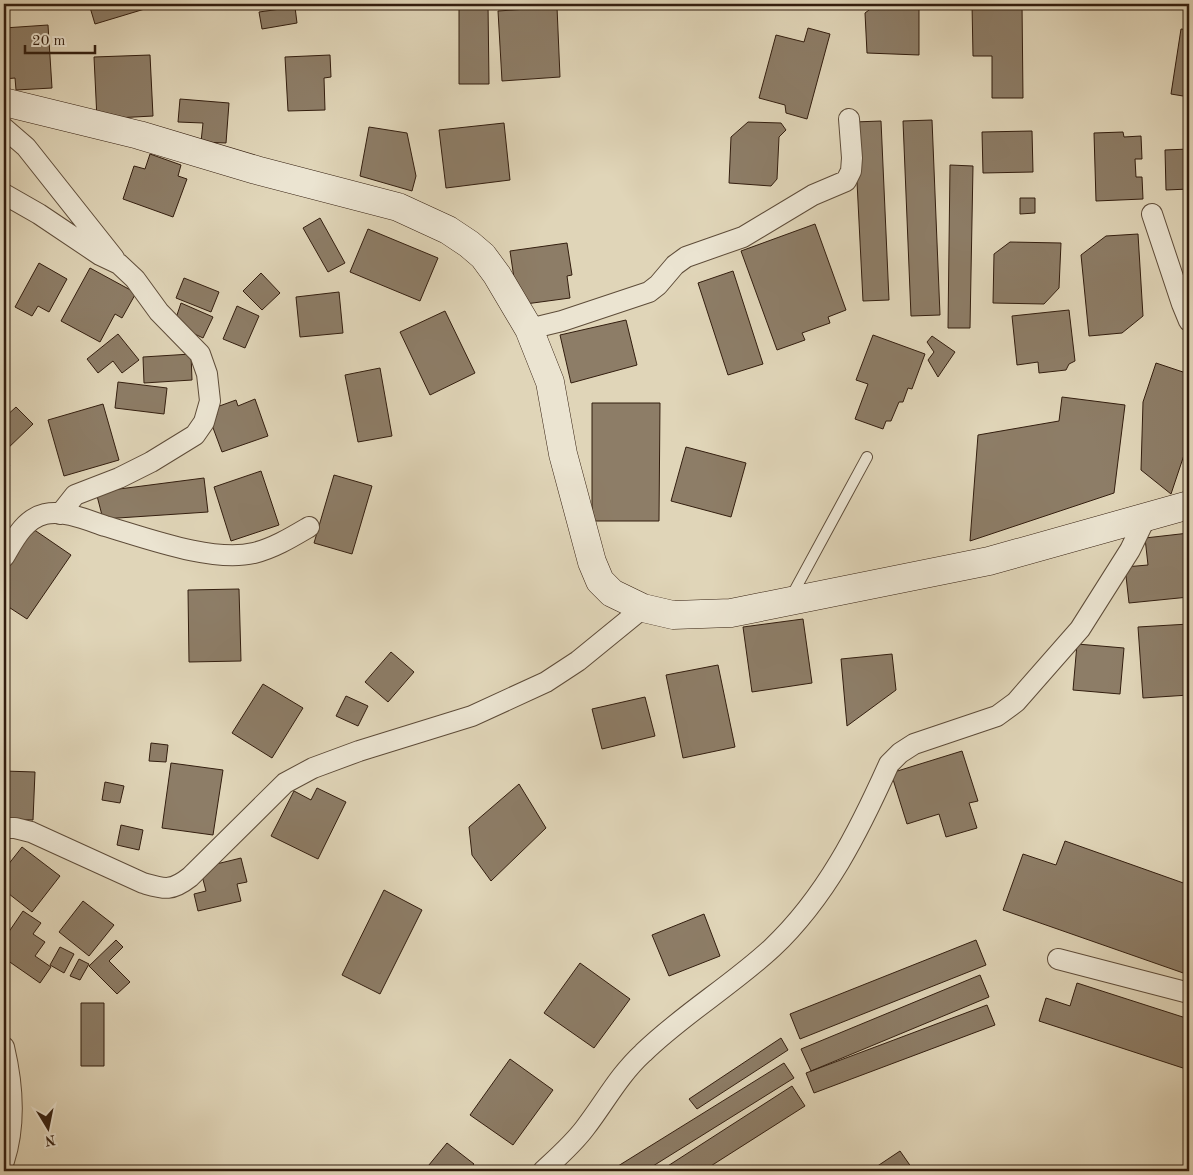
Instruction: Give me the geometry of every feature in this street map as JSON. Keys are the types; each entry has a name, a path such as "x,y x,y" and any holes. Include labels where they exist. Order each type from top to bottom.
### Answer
{"street":[{"path":"4,102 139,135 256,170 398,207 448,230 469,244 483,256 529,329 550,382 563,454 592,562 600,581 612,593 626,602 642,608 673,614 730,613 989,561 1189,505"},
{"path":"529,329 562,321 649,292 658,285 675,265 686,257 743,237 812,195 846,182 851,172 852,158 849,119"},
{"path":"4,128 26,147 119,264 135,278 159,312 200,354 207,374 210,401 204,422 195,435 143,466 75,495 60,514"},
{"path":"4,194 39,214 100,255 119,264"},
{"path":"1152,214 1189,321"},
{"path":"4,557 22,528 44,514 60,514 186,550 228,555 253,553 274,546 309,527"},
{"path":"543,1171 585,1128 618,1079 643,1052 771,949 797,923 821,893 846,852 889,764 900,753 914,744 997,716 1016,702 1080,630 1130,550 1146,517"},
{"path":"4,828 15,828 31,832 143,883 162,889 172,888 190,877 285,783 313,768 349,754 472,716 546,682 578,661 642,608"},
{"path":"1058,959 1189,993"},
{"path":"4,1048 12,1092 12,1120 4,1162"}],"lane":[{"path":"789,600 867,457"}],"building":[{"path":"89,4 147,4 148,8 95,24"},
{"path":"341,4 369,4 342,8"},
{"path":"459,4 488,4 489,84 459,84"},
{"path":"877,4 919,8 919,55 867,53 865,13"},
{"path":"972,4 1022,4 1023,98 992,98 992,56 973,56"},
{"path":"1065,4 1104,4 1103,7"},
{"path":"1189,4 1189,18 1185,16"},
{"path":"295,7 297,23 262,29 259,12"},
{"path":"557,7 560,77 502,81 498,11"},
{"path":"48,25 52,88 16,90 15,78 4,79 4,28"},
{"path":"808,28 830,34 807,119 786,113 785,105 759,98 776,35 804,42"},
{"path":"1181,29 1189,30 1189,97 1171,94"},
{"path":"150,55 153,116 97,119 94,57"},
{"path":"330,55 331,77 324,78 325,110 288,111 285,57"},
{"path":"180,99 229,103 226,143 201,142 203,123 178,122"},
{"path":"932,120 940,315 911,316 903,121"},
{"path":"881,121 889,300 863,301 854,122"},
{"path":"748,122 781,123 786,130 779,137 777,179 771,186 729,183 731,137"},
{"path":"504,123 510,180 446,188 439,130"},
{"path":"369,127 407,133 416,176 412,191 360,176"},
{"path":"1032,131 1033,172 983,173 982,132"},
{"path":"1123,132 1124,137 1141,136 1142,159 1135,159 1136,177 1142,177 1143,199 1096,201 1094,133"},
{"path":"1189,149 1189,189 1166,190 1165,150"},
{"path":"150,154 181,165 178,176 187,179 173,217 123,199 134,166 145,169"},
{"path":"950,165 973,166 970,328 948,328"},
{"path":"1020,198 1035,198 1035,213 1020,214"},
{"path":"320,218 345,263 328,272 303,228"},
{"path":"815,224 846,310 828,317 830,323 802,333 805,340 777,350 741,251"},
{"path":"368,229 438,258 420,301 350,272"},
{"path":"1138,234 1143,316 1122,333 1089,336 1081,255 1106,236"},
{"path":"1010,242 1061,243 1059,288 1044,304 993,303 994,254"},
{"path":"567,243 572,275 567,276 570,298 518,305 510,251"},
{"path":"39,263 67,279 49,312 38,306 32,316 15,307"},
{"path":"90,268 136,293 122,318 115,314 100,342 61,321"},
{"path":"733,271 763,364 728,375 698,283"},
{"path":"261,273 280,293 262,310 243,291"},
{"path":"184,278 219,292 211,312 176,298"},
{"path":"339,292 343,333 300,337 296,297"},
{"path":"181,303 213,317 203,338 174,324"},
{"path":"237,306 259,316 245,348 223,339"},
{"path":"1069,310 1075,361 1069,364 1066,370 1039,373 1038,362 1017,365 1012,316"},
{"path":"445,311 475,373 430,395 400,332"},
{"path":"626,320 637,365 571,383 560,335"},
{"path":"118,334 139,360 122,373 113,361 98,373 87,359"},
{"path":"873,335 925,354 912,389 908,388 903,402 899,402 891,421 886,421 883,429 855,419 868,384 856,380"},
{"path":"932,336 955,352 938,377 928,360 934,352 927,342"},
{"path":"191,354 192,380 144,383 143,357"},
{"path":"1156,363 1189,374 1189,440 1171,494 1141,470 1143,402"},
{"path":"380,368 392,436 358,442 345,375"},
{"path":"118,382 167,388 164,414 115,408"},
{"path":"1062,397 1125,405 1114,493 970,541 978,435 1059,421"},
{"path":"255,399 268,436 222,452 209,417 217,415 214,408 236,400 238,406"},
{"path":"592,403 660,403 659,521 592,521"},
{"path":"103,404 119,460 64,476 48,420"},
{"path":"16,407 33,424 4,452 4,418"},
{"path":"686,447 746,463 731,517 671,501"},
{"path":"4,459 10,465 4,472"},
{"path":"261,471 279,525 231,541 214,487"},
{"path":"334,475 372,486 352,554 314,543"},
{"path":"204,478 208,512 103,519 96,492"},
{"path":"33,529 71,555 27,619 4,604 4,571"},
{"path":"1189,533 1189,597 1129,603 1125,567 1148,565 1145,538"},
{"path":"239,589 241,661 189,662 188,590"},
{"path":"803,619 812,683 752,692 743,627"},
{"path":"1189,624 1189,695 1143,698 1138,627"},
{"path":"1077,644 1124,648 1120,694 1073,690"},
{"path":"391,652 414,672 388,702 365,682"},
{"path":"892,654 896,690 847,726 841,659"},
{"path":"718,665 735,747 683,758 666,675"},
{"path":"263,684 303,708 272,758 232,733"},
{"path":"346,696 368,706 358,726 336,716"},
{"path":"645,697 655,736 602,749 592,709"},
{"path":"151,743 168,745 166,762 149,761"},
{"path":"962,751 978,801 969,803 977,828 946,837 939,814 907,824 891,773"},
{"path":"171,763 223,770 213,835 162,828"},
{"path":"4,771 35,772 33,820 4,819"},
{"path":"105,782 124,786 120,803 102,800"},
{"path":"519,784 546,828 491,881 472,855 469,827"},
{"path":"317,788 346,802 318,859 271,836 294,791 311,800"},
{"path":"121,825 143,830 139,850 117,845"},
{"path":"1065,841 1189,885 1189,975 1003,910 1023,854 1056,865"},
{"path":"22,847 60,876 32,912 4,890 4,870"},
{"path":"241,858 247,882 237,884 241,901 198,911 194,894 206,891 200,868"},
{"path":"384,890 422,910 380,994 342,975"},
{"path":"83,901 114,925 89,956 59,932"},
{"path":"23,911 41,923 33,934 45,942 35,956 51,967 40,983 4,958 4,939"},
{"path":"704,914 720,956 669,976 652,935"},
{"path":"116,940 123,947 109,961 130,982 117,994 89,966"},
{"path":"976,940 986,965 800,1039 790,1014"},
{"path":"60,947 74,954 64,973 50,965"},
{"path":"79,959 89,964 80,980 70,976"},
{"path":"580,963 630,999 594,1048 544,1013"},
{"path":"980,975 989,997 811,1071 801,1049"},
{"path":"1077,983 1189,1019 1189,1070 1039,1021 1046,998 1070,1006"},
{"path":"81,1003 104,1003 104,1066 81,1066"},
{"path":"987,1005 995,1025 814,1093 806,1073"},
{"path":"781,1038 788,1050 697,1109 689,1099"},
{"path":"510,1059 553,1090 513,1145 470,1115"},
{"path":"784,1063 794,1078 645,1171 610,1171"},
{"path":"792,1086 805,1106 703,1171 660,1171"},
{"path":"447,1143 474,1164 468,1171 424,1171"},
{"path":"900,1151 914,1171 870,1171"}]}
